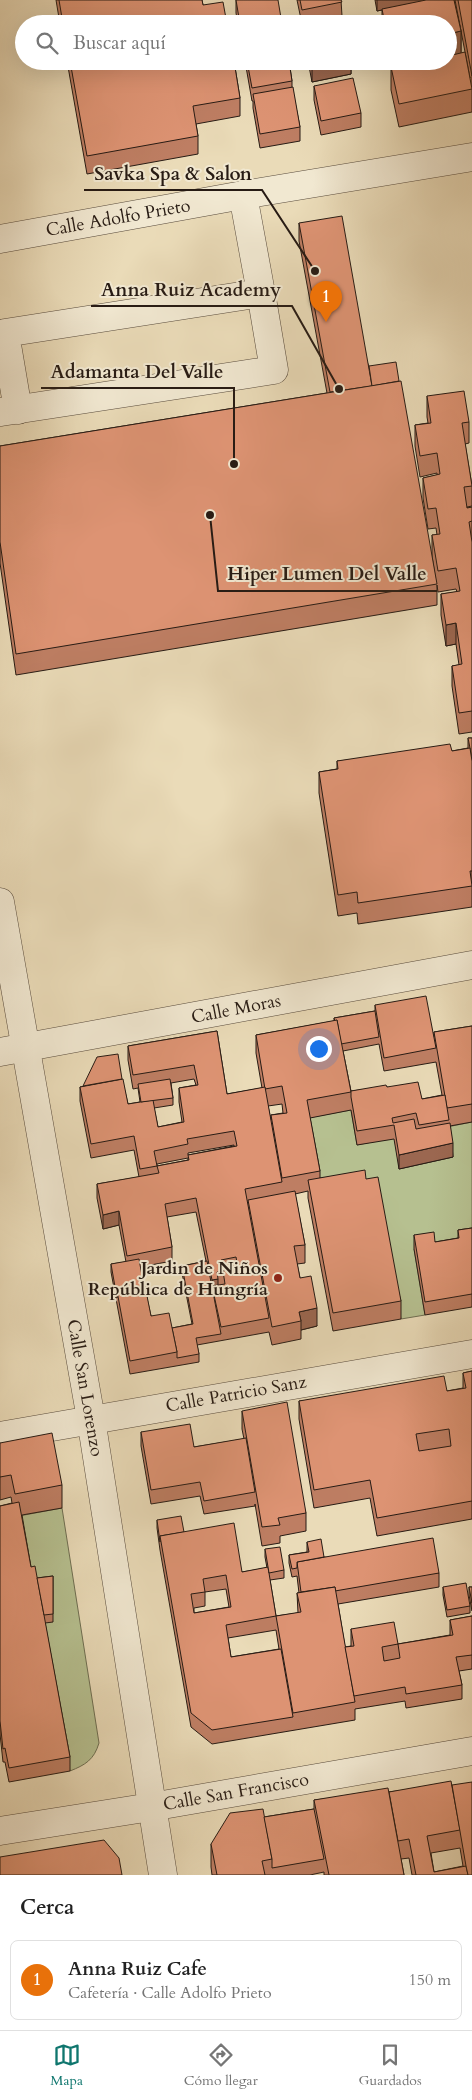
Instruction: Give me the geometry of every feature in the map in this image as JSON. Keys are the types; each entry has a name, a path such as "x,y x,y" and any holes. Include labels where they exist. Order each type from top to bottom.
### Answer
{"street":[{"name":"Calle Adolfo Prieto","path":"0,240 243,195 472,157"},
{"path":"243,195 261,293 274,370 9,411 5,363 5,332 261,293"},
{"name":"Calle San Lorenzo","path":"0,902 13,1050 91,1419 163,1875"},
{"name":"Calle Moras","path":"13,1050 472,965"},
{"name":"Calle Patricio Sanz","path":"0,1436 472,1354"},
{"name":"Calle San Francisco","path":"0,1831 151,1807 472,1751"}],"green space":[{"path":"351,1110 357,1145 472,1122 472,1242 414,1249 425,1315 401,1319 378,1195 320,1189 307,1118"},
{"path":"62,1508 99,1743 92,1758 70,1771 19,1516"}],"building":[{"path":"59,0 202,0 203,5 223,2 225,15 62,15"},
{"path":"236,0 278,0 280,15 238,15"},
{"path":"300,0 341,0 342,2 302,10"},
{"path":"426,0 454,0 461,31 457,32 457,15 383,15 382,9"},
{"path":"458,0 472,0 472,76"},
{"path":"465,52 472,89 399,104 392,70 457,70 457,54"},
{"path":"72,70 235,70 240,98 193,106 198,136 87,156"},
{"path":"249,70 290,70 292,81 252,88"},
{"path":"353,78 361,113 321,121 314,86"},
{"path":"293,87 300,127 260,134 253,94"},
{"path":"342,216 372,386 330,392 299,223"},
{"path":"396,362 399,381 372,386 369,366"},
{"path":"401,381 437,584 16,654 0,542 0,446"},
{"path":"464,391 469,422 462,423 472,486 464,487 467,508 472,507 472,521 469,522 472,542 472,711 459,713 452,666 462,664 456,623 446,625 441,594 460,591 456,568 438,571 432,535 440,534 436,508 428,509 423,478 440,474 437,453 420,456 415,425 431,423 427,396"},
{"path":"468,738 472,738 472,761 470,748"},
{"path":"450,744 452,751 470,748 472,761 472,871 470,871 472,886 358,903 357,892 338,895 319,772 338,769 337,761"},
{"path":"426,996 436,1048 384,1058 375,1005"},
{"path":"375,1011 379,1037 341,1044 337,1020 335,1021 334,1018"},
{"path":"337,1020 351,1092 307,1100 320,1171 282,1178 271,1115 287,1113 282,1086 265,1089 256,1035"},
{"path":"472,1026 472,1104 447,1108 434,1032"},
{"path":"217,1031 227,1094 265,1087 282,1182 245,1189 269,1318 221,1327 212,1286 225,1284 223,1271 217,1272 218,1279 212,1280 196,1198 165,1204 172,1247 127,1256 119,1211 103,1215 97,1184 159,1173 157,1166 140,1169 134,1136 91,1144 80,1087 123,1079 128,1104 153,1100 158,1127 184,1122 179,1088 198,1085 194,1065 133,1075 128,1046","holes":["234,1131 237,1146 188,1155 189,1160 157,1166 154,1151 188,1144 187,1139","236,1257 238,1268 223,1271 221,1260"]},
{"path":"118,1054 122,1079 83,1086 97,1057"},
{"path":"170,1079 173,1098 141,1102 138,1084"},
{"path":"418,1082 422,1099 445,1095 449,1120 419,1125 416,1113 392,1118 393,1123 414,1119 416,1129 450,1123 453,1143 399,1155 394,1125 357,1131 351,1091"},
{"path":"365,1170 366,1179 378,1177 401,1301 333,1313 308,1180"},
{"name":"Jardin de Niños República de Hungría","path":"295,1191 305,1245 294,1246 300,1278 311,1276 317,1308 299,1312 301,1321 272,1327 248,1200"},
{"path":"472,1228 472,1294 425,1302 414,1235 434,1232 435,1242 459,1238 458,1230"},
{"path":"139,1259 144,1287 117,1291 117,1298 111,1264"},
{"path":"207,1261 221,1334 196,1338 199,1354 177,1358 172,1328 193,1324 182,1266"},
{"path":"145,1286 151,1316 169,1313 177,1352 130,1361 117,1291"},
{"path":"472,1371 472,1501 377,1518 370,1480 314,1490 299,1401 444,1376 447,1391 466,1388 463,1373","holes":["449,1429 451,1446 419,1451 416,1434"]},
{"path":"287,1402 306,1513 278,1518 280,1525 262,1527 242,1411"},
{"path":"190,1424 194,1447 246,1438 255,1492 204,1501 200,1482 151,1490 141,1432"},
{"path":"52,1433 62,1485 15,1494 11,1475 0,1477 0,1443"},
{"path":"19,1502 31,1567 35,1566 70,1757 9,1768 5,1748 3,1749 0,1721 0,1506"},
{"path":"181,1516 184,1532 160,1536 160,1542 157,1520"},
{"path":"234,1523 242,1572 268,1567 276,1616 226,1625 231,1657 281,1649 293,1717 212,1730 191,1713 160,1536","holes":["226,1575 231,1607 194,1613 191,1594 205,1592 203,1579"]},
{"path":"433,1538 439,1573 335,1591 335,1587 301,1592 297,1562"},
{"path":"321,1539 324,1557 297,1562 297,1568 292,1569 289,1555 309,1552 307,1542"},
{"path":"280,1547 284,1570 269,1573 265,1549"},
{"path":"53,1576 53,1614 44,1615 37,1578"},
{"path":"466,1583 470,1606 447,1610 443,1587"},
{"path":"335,1587 355,1702 293,1713 276,1616 301,1612 297,1593"},
{"path":"469,1587 472,1587 472,1603"},
{"path":"472,1616 472,1655 456,1657 462,1685 406,1694 405,1687 354,1696 345,1647 354,1646 351,1629 394,1622 398,1644 453,1635 450,1620","holes":["398,1644 400,1658 384,1661 382,1647"]},
{"path":"451,1781 460,1830 427,1836 434,1872 466,1866 468,1875 416,1875 409,1839 398,1841 389,1792"},
{"path":"472,1782 472,1875 468,1875 452,1785"},
{"path":"388,1788 404,1875 329,1875 314,1800"},
{"path":"263,1809 272,1859 262,1861 265,1875 217,1875 211,1844 230,1813"},
{"path":"314,1809 324,1859 272,1868 264,1817"},
{"path":"104,1840 119,1858 122,1875 0,1875 0,1857"}],"place":[{"name":"Savka Spa & Salon","path":"315,271"},
{"name":"Anna Ruiz Cafe","path":"326,322"},
{"name":"Anna Ruiz Academy","path":"339,389"},
{"name":"Adamanta Del Valle","path":"234,464"},
{"name":"Hiper Lumen Del Valle","path":"210,515"},
{"name":"Jardin de Niños República de Hungría","path":"278,1278"}]}
